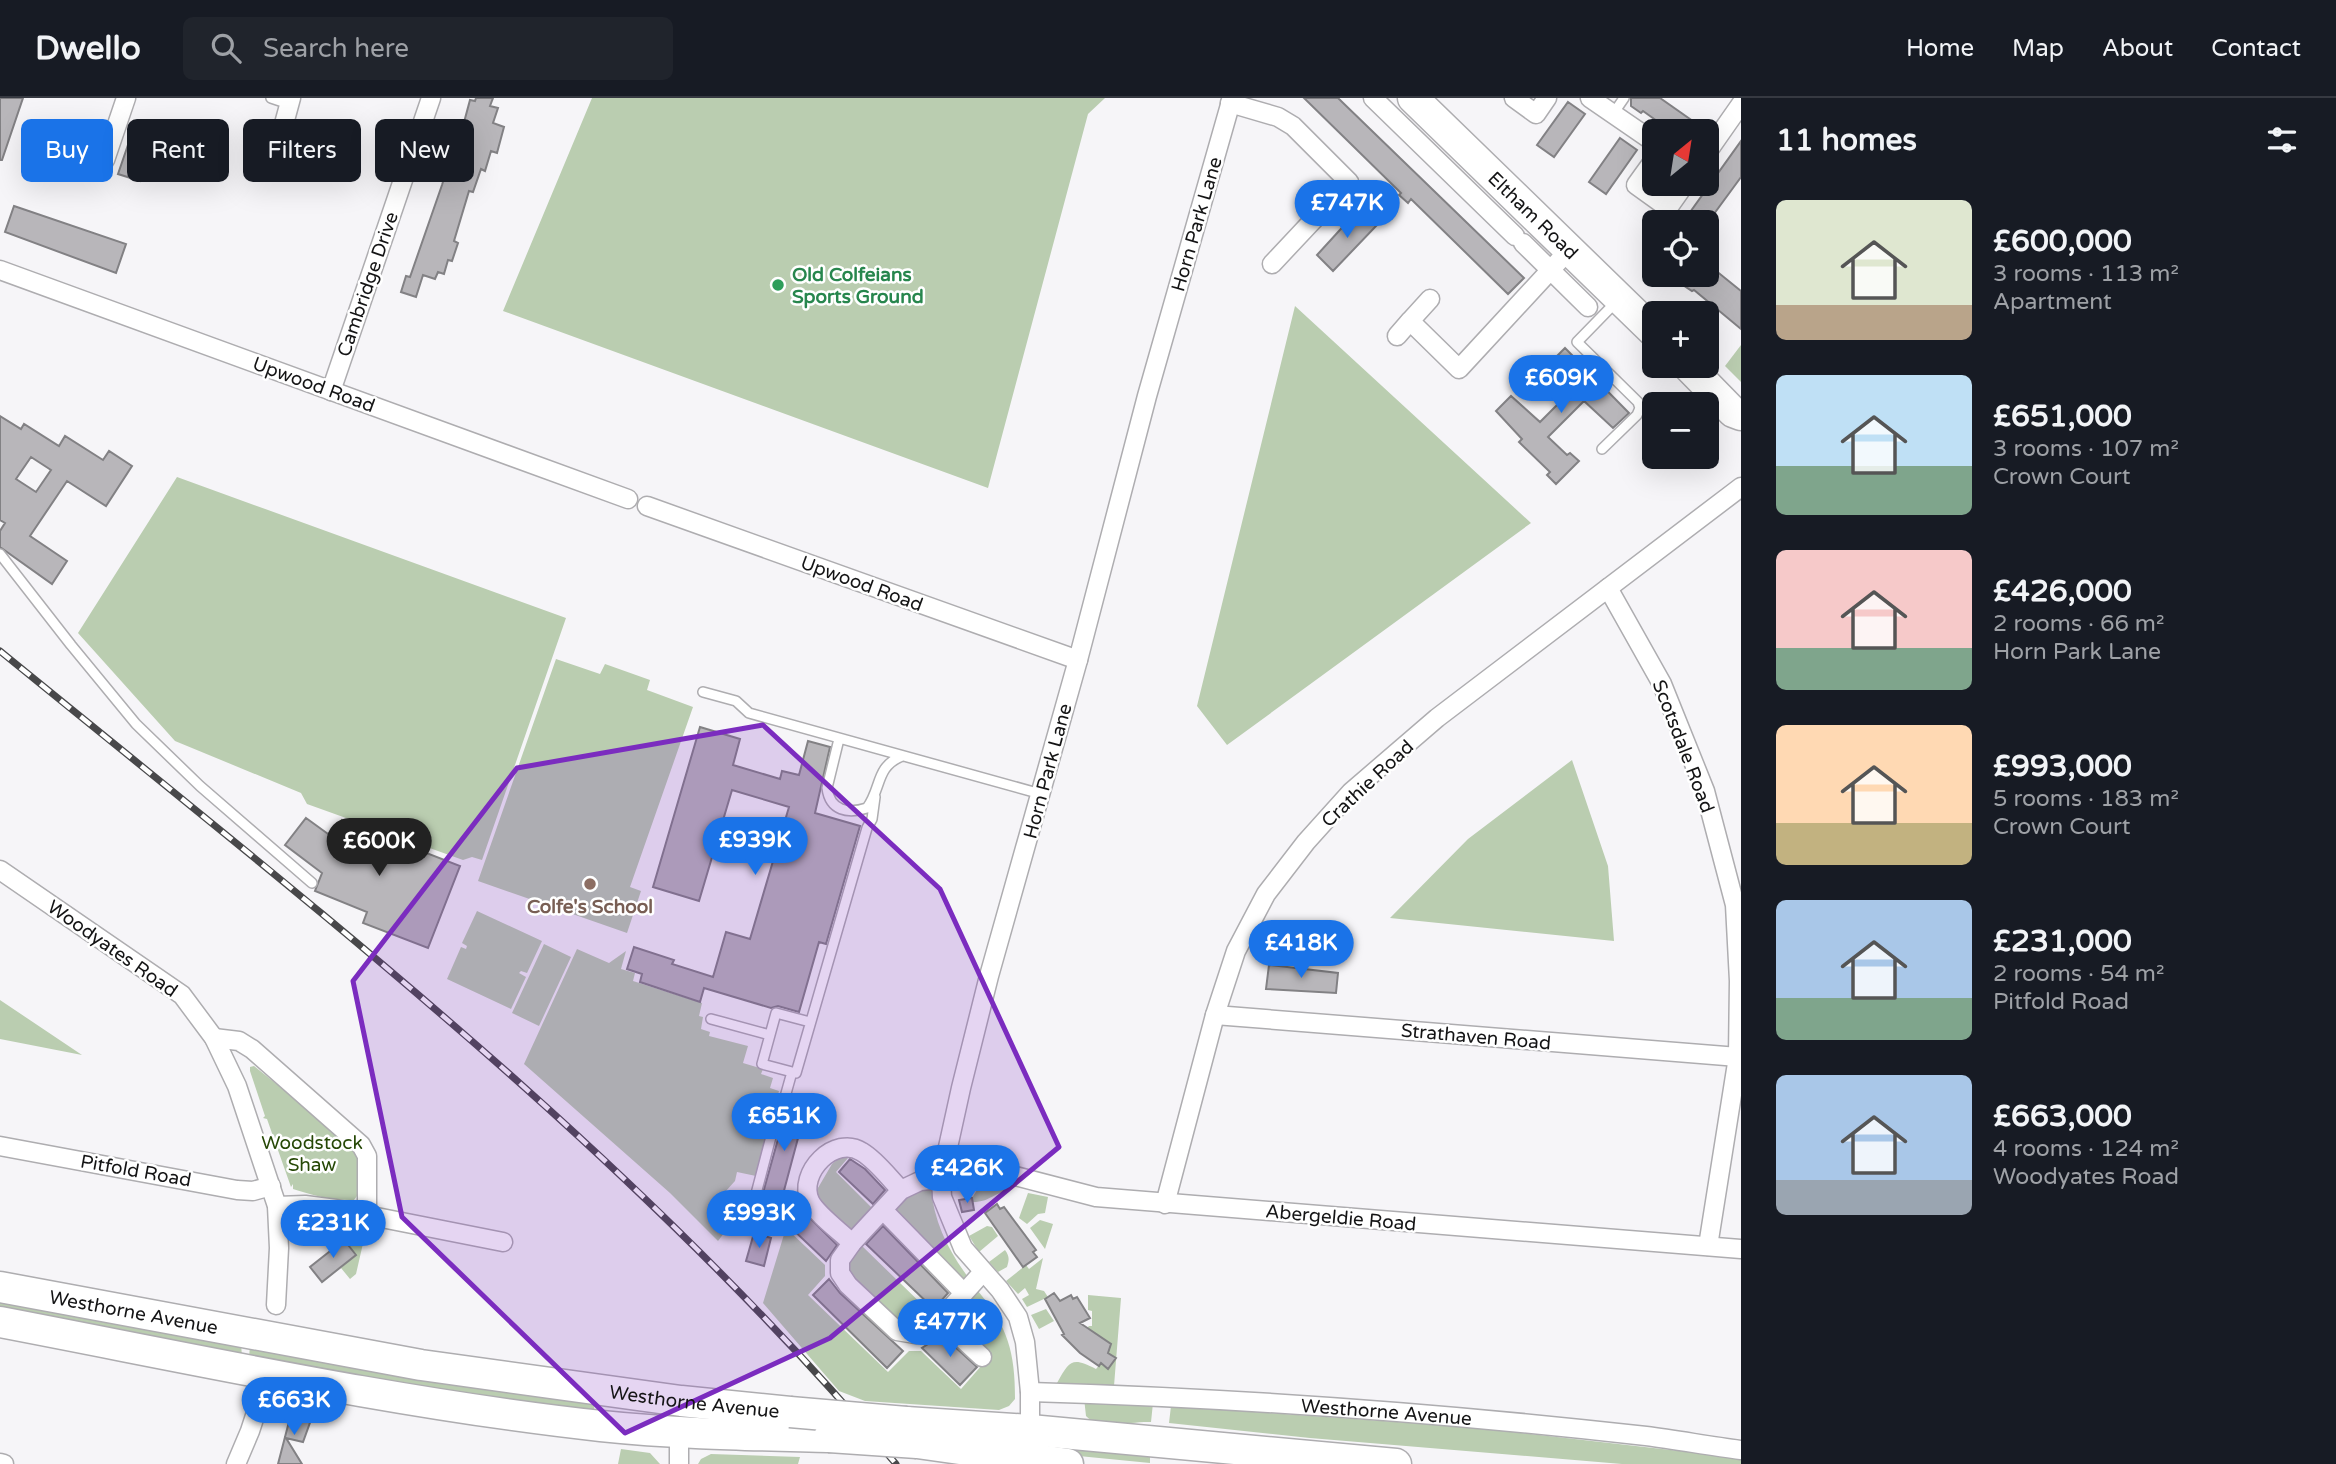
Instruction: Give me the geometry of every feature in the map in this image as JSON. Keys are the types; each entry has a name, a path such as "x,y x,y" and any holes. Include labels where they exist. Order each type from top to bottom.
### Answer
{"highway":[{"name":"Eltham Road","path":"1409,108 1483,186 1560,260 1620,298 1642,320"},
{"path":"1699,378 1738,421"},
{"name":"Westhorne Avenue","path":"0,1287 421,1366 681,1401 790,1412 912,1432 1068,1464"},
{"name":"Westhorne Avenue","path":"0,1322 268,1373 483,1410 600,1426 679,1432 829,1437 912,1432 1030,1430 1396,1464"}],"street":[{"path":"113,136 126,98"},
{"name":"Cambridge Drive","path":"331,391 431,98"},
{"path":"1373,98 1409,108"},
{"path":"1514,98 1536,114 1547,98"},
{"path":"1590,98 1642,134"},
{"path":"285,119 290,101"},
{"path":"1231,101 1285,121 1349,182 1272,264"},
{"name":"Horn Park Lane","path":"1030,1430 1030,1392 1025,1342 1018,1317 1000,1290 963,1248 942,1197 941,1179 989,976 1078,660 1147,396 1231,101"},
{"path":"1719,135 1741,104"},
{"path":"1642,177 1636,185 1642,189"},
{"path":"1483,186 1519,239 1560,260 1588,307"},
{"path":"1651,196 1668,208 1676,196"},
{"path":"1410,321 1459,369 1560,260"},
{"name":"Upwood Road","path":"0,270 628,499"},
{"path":"1397,336 1430,299"},
{"name":"Crathie Road","path":"1166,1203 1215,1015 1236,951 1266,894 1306,842 1352,792 1437,718 1741,486"},
{"name":"Upwood Road","path":"647,506 1078,660"},
{"name":"Scotsdale Road","path":"1608,588 1662,684 1705,791 1735,905 1739,981 1738,1057 1707,1246"},
{"name":"Woodyates Road","path":"0,870 182,995 214,1038 237,1086 277,1206 279,1237 276,1305"},
{"name":"Strathaven Road","path":"1215,1015 1738,1057"},
{"path":"214,1038 239,1041 252,1049 361,1145 366,1156 367,1216"},
{"name":"Pitfold Road","path":"0,1146 237,1190 253,1191 271,1186"},
{"path":"852,1243 811,1204 806,1189 813,1170 825,1154 843,1147 862,1151 901,1190"},
{"name":"Abergeldie Road","path":"946,1158 1096,1197 1741,1249"},
{"path":"941,1179 920,1181 901,1190 852,1243 840,1260 840,1273 848,1285 897,1331 915,1335 929,1332 983,1272"},
{"path":"277,1206 305,1205 503,1242"},
{"path":"884,1211 964,1293"},
{"path":"941,1319 982,1357"},
{"path":"236,1464 250,1431 268,1373"},
{"name":"Westhorne Avenue","path":"1030,1392 1164,1396 1343,1407 1648,1436 1741,1450"},
{"path":"680,1464 681,1401"}],"lane":[{"path":"271,98 290,101"},
{"path":"1613,114 1624,98"},
{"path":"1602,449 1637,415 1640,408 1638,402 1577,342 1620,298"},
{"path":"0,554 71,645 152,741 312,883"},
{"path":"703,692 736,701 749,713 1041,794"},
{"path":"839,739 827,788 834,806 846,811 860,810 867,808 875,797"},
{"path":"810,1023 776,1013 762,1064 796,1073 867,828 872,819 882,771 891,761 902,756"},
{"path":"860,810 865,816 867,828"},
{"path":"711,1019 770,1035"},
{"path":"751,1213 779,1105 785,1097 792,1072"}],"highlighted area":[{"path":"763,725 940,889 1059,1147 830,1338 625,1433 402,1217 353,981 517,768"}],"green space":[{"name":"Old Colfeians Sports Ground","path":"592,98 1105,98 1088,114 988,488 503,311"},
{"path":"1295,306 1531,523 1227,745 1197,706"},
{"path":"1741,345 1741,382 1725,366"},
{"path":"177,477 566,618 482,860 472,857 463,860 307,804 301,793 175,741 78,633"},
{"path":"556,659 600,674 605,664 650,680 647,690 693,707 630,887 641,891 627,933 478,881"},
{"path":"1572,760 1608,866 1614,941 1390,918 1468,839"},
{"path":"477,911 542,941 527,973 519,973 526,977 511,1009 447,979 461,947 466,949 467,946 462,943"},
{"path":"544,944 571,957 539,1026 512,1013"},
{"path":"577,949 609,963 626,951 621,969 635,973 633,981 702,1003 699,1016 703,1017 701,1029 710,1032 709,1036 748,1046 743,1063 763,1069 761,1074 773,1078 770,1088 779,1091 756,1176 737,1172 735,1181 725,1192 730,1198 722,1211 727,1229 718,1241 670,1193 524,1064"},
{"path":"0,1000 82,1055 0,1039"},
{"name":"Woodstock Shaw","path":"254,1066 299,1102 303,1101 359,1155 357,1196 354,1200 323,1197 293,1189 293,1184 291,1187 267,1119 263,1118 265,1116 250,1071 250,1067"},
{"path":"843,1155 848,1158 836,1172 874,1210 853,1236 819,1206 815,1193 832,1164"},
{"path":"984,1179 1010,1187 1010,1191 973,1202 972,1198"},
{"path":"931,1188 939,1224 948,1246 968,1277 965,1281 954,1277 893,1210 906,1194"},
{"path":"1028,1193 1048,1197 1045,1213 1038,1214 1027,1224 1019,1218"},
{"path":"334,1220 367,1226 356,1274 350,1279 341,1268 356,1255 341,1236 343,1233"},
{"path":"1040,1220 1053,1224 1045,1249 1030,1228"},
{"path":"987,1226 992,1227 998,1236 979,1252 969,1236"},
{"path":"786,1228 825,1265 825,1276 808,1295 888,1372 909,1351 921,1351 961,1389 989,1357 950,1318 972,1291 978,1291 996,1316 1008,1341 1015,1399 1009,1406 999,1410 865,1401 839,1391 763,1303"},
{"path":"861,1245 933,1315 922,1327 898,1323 853,1280 848,1266 849,1258"},
{"path":"1005,1250 1009,1258 1007,1267 998,1272 989,1262"},
{"path":"1043,1258 1036,1289 1044,1291 1048,1297 1027,1307 1022,1299 1029,1295 1025,1288 1018,1294 1006,1281 1026,1265 1029,1269"},
{"path":"1088,1295 1121,1298 1114,1386 1057,1383 1072,1363 1082,1363 1096,1369 1101,1363 1108,1369 1115,1358 1107,1349 1082,1333 1092,1326"},
{"path":"0,1297 241,1343 242,1357 0,1312"},
{"path":"1046,1309 1054,1321 1039,1329 1031,1315"},
{"path":"250,1345 595,1403 593,1416 249,1358"},
{"path":"290,1396 298,1397 296,1405 287,1408 280,1420 271,1421 278,1404"},
{"path":"1084,1398 1153,1403 1151,1422 1099,1423 1086,1416"},
{"path":"1171,1406 1468,1427 1741,1458 1741,1464 1622,1464 1310,1438 1169,1423"},
{"path":"1039,1442 1150,1451 1150,1463 1038,1452"},
{"path":"621,1449 650,1453 660,1464 618,1464"},
{"path":"711,1454 800,1457 798,1464 698,1464 701,1459"}],"building":[{"path":"0,98 23,98 2,160 0,160"},
{"path":"476,98 493,98 490,106 498,108 493,123 504,127 497,153 491,151 485,171 481,169 473,192 469,191 454,241 458,243 452,261 448,260 444,274 438,272 435,279 423,275 416,297 401,292 406,276 410,277 443,182 474,182 474,119 465,119 470,100 475,101"},
{"path":"1304,98 1338,98 1524,278 1508,294 1411,199 1408,203 1399,195 1401,193"},
{"path":"1631,98 1660,98 1690,119 1654,119 1631,106"},
{"path":"1568,102 1585,114 1554,157 1537,145"},
{"path":"1620,138 1637,150 1606,194 1589,182"},
{"path":"1741,141 1741,177 1717,210 1692,210 1702,196 1719,196 1719,172"},
{"path":"127,148 127,177 118,174"},
{"path":"14,206 126,244 116,273 5,232"},
{"path":"1360,208 1377,225 1333,271 1317,255"},
{"path":"1719,273 1741,291 1741,329 1719,311 1719,301 1707,301 1686,287 1719,287"},
{"path":"1565,348 1629,413 1613,428 1584,401 1548,437 1567,455 1570,453 1579,461 1556,484 1547,475 1550,472 1519,442 1522,439 1496,411 1511,396 1540,422 1573,389 1549,364"},
{"path":"0,416 21,429 24,424 59,446 65,436 103,460 109,451 132,466 106,506 67,481 30,536 67,561 52,584 0,547 0,531 5,523 0,520","holes":["31,457 51,470 36,492 16,479"]},
{"path":"700,727 740,739 733,765 780,779 782,771 799,775 808,741 830,747 815,813 860,826 826,944 819,942 799,1012 778,1006 771,1008 704,988 700,1002 640,982 642,974 627,969 634,947 674,960 672,964 713,977 726,932 750,939 789,807 732,790 699,901 653,887"},
{"path":"306,818 335,839 342,820 460,866 428,948 363,923 367,912 315,891 322,873 285,845"},
{"path":"1269,965 1338,973 1336,993 1266,989"},
{"path":"787,1107 805,1112 782,1198 763,1193"},
{"path":"850,1159 865,1169 885,1190 873,1204 839,1172"},
{"path":"972,1198 974,1210 962,1212 959,1200"},
{"path":"997,1204 1000,1209 1004,1207 1036,1250 1033,1252 1037,1257 1023,1267 985,1213"},
{"path":"802,1210 837,1245 826,1261 788,1225"},
{"path":"883,1226 948,1293 934,1309 866,1244"},
{"path":"754,1233 771,1238 764,1266 746,1261"},
{"path":"341,1236 356,1255 322,1282 310,1267 334,1248 330,1244"},
{"path":"829,1279 840,1293 903,1351 887,1368 813,1295"},
{"path":"1054,1293 1060,1301 1071,1295 1073,1299 1077,1297 1090,1318 1080,1323 1111,1344 1108,1353 1116,1358 1108,1369 1080,1353 1062,1335 1064,1334 1045,1299"},
{"path":"942,1335 977,1367 960,1385 922,1348"},
{"path":"292,1410 312,1417 303,1442 286,1438 302,1464 278,1464"}],"railway":[{"path":"0,651 352,939 580,1138 690,1242 795,1351 896,1464"}],"place":[{"name":"Old Colfeians Sports Ground","path":"778,285"},
{"name":"Colfe's School","path":"590,884"}]}
